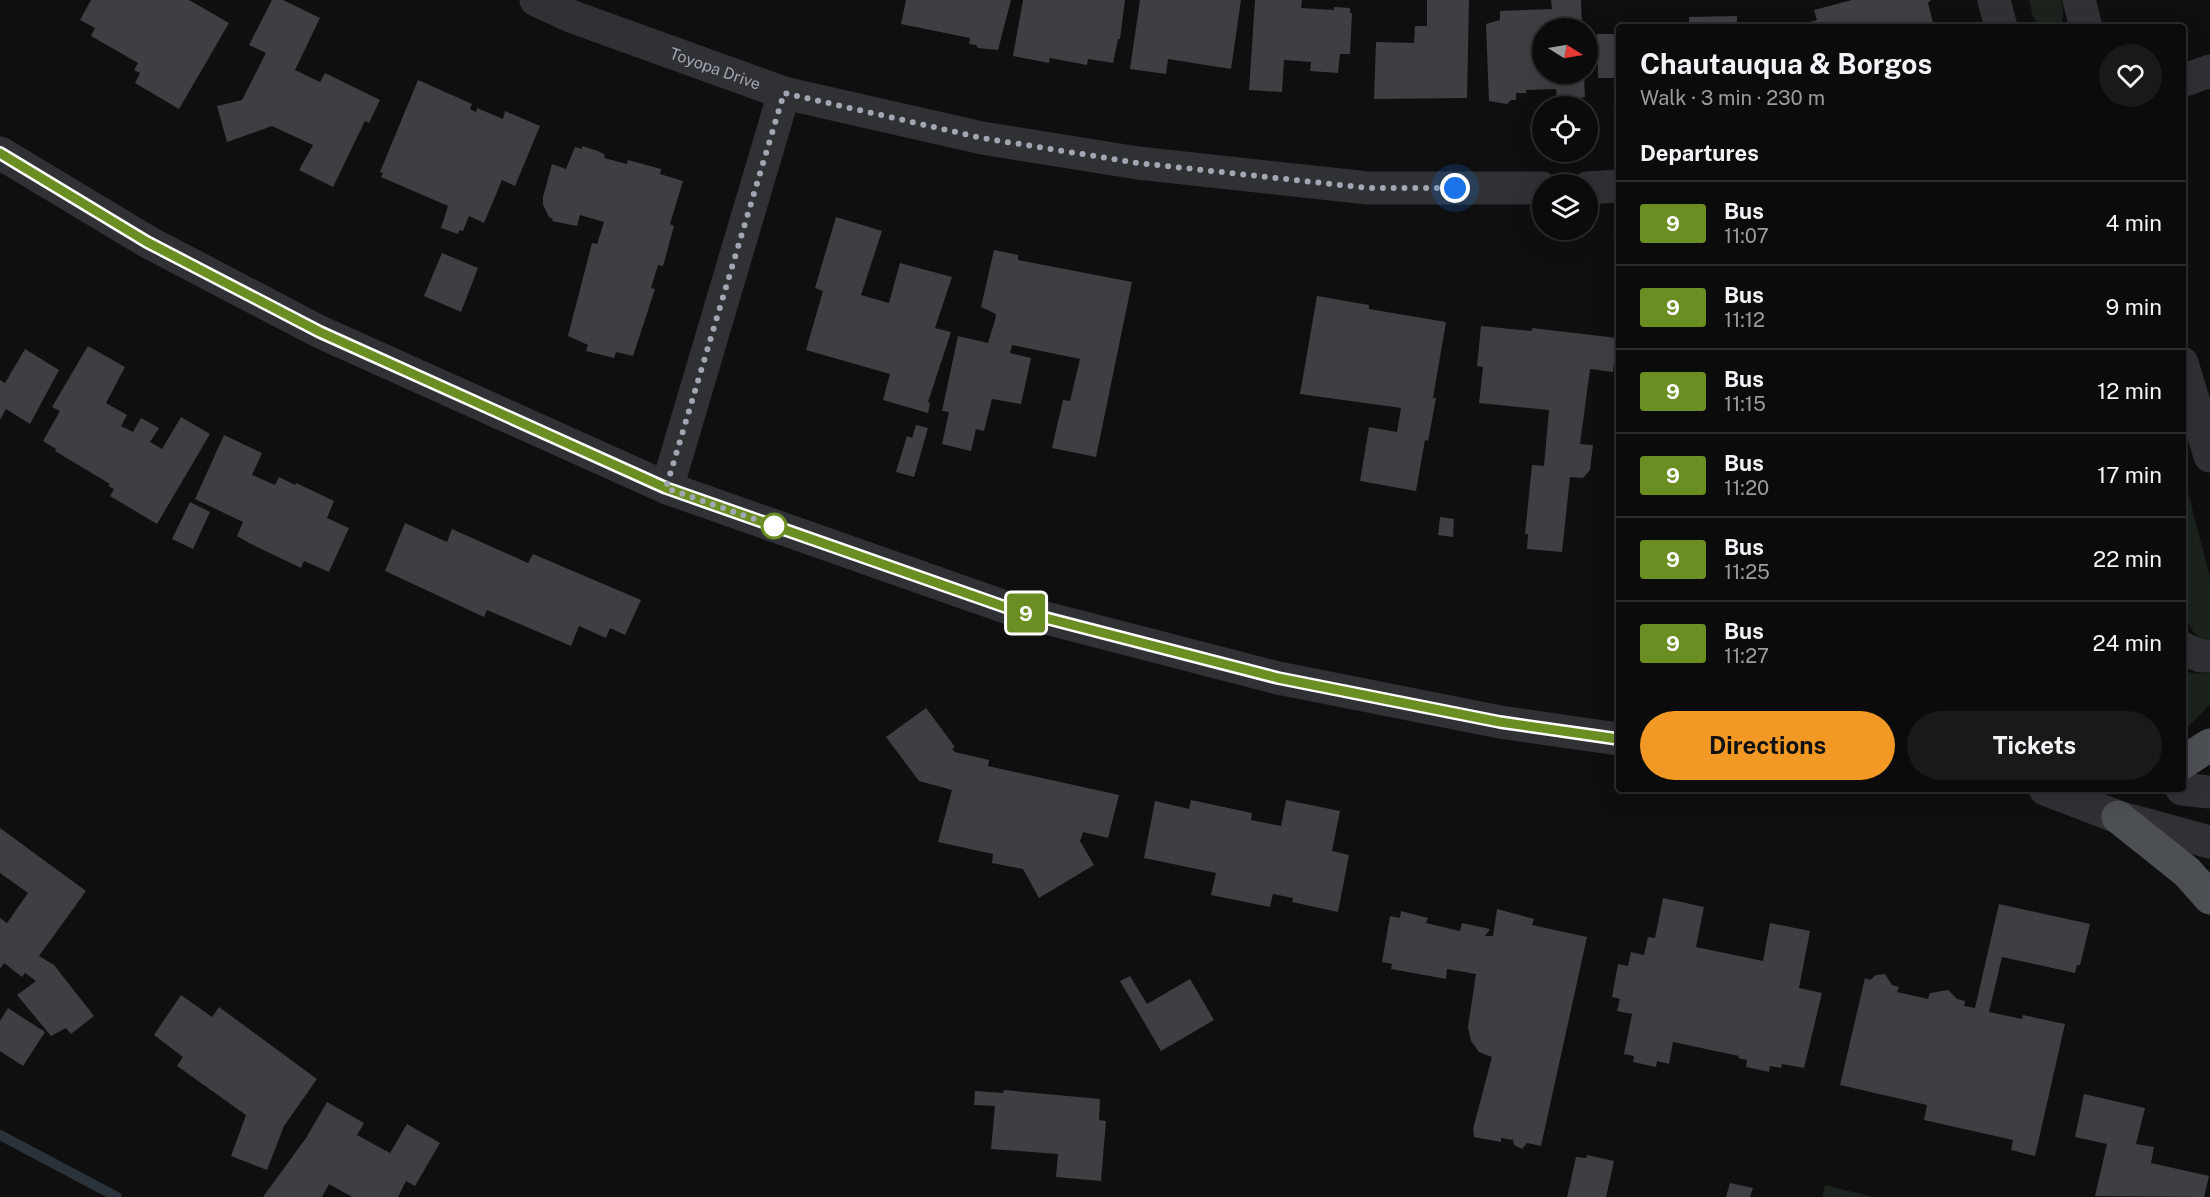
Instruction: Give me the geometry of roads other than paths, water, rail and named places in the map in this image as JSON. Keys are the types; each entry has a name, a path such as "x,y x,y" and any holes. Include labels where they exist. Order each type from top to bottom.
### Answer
{"main road":[{"path":"2186,760 2210,745"},
{"path":"2118,817 2187,872 2210,898"}],"street":[{"name":"Toyopa Drive","path":"536,0 573,16 784,93 982,138 1138,163 1368,188 1532,188"},
{"path":"1994,0 2000,24"},
{"path":"2079,0 2085,24"},
{"path":"2186,80 2210,71"},
{"path":"666,488 784,93"},
{"path":"0,153 147,242 320,332 666,488 1011,609 1278,678 1500,722 1616,739"},
{"path":"1598,187 1616,186"},
{"path":"2186,376 2210,456"},
{"path":"2186,650 2200,656 2210,656"},
{"path":"2186,789 2210,792"},
{"path":"2053,792 2118,817 2210,842"}],"waterway":[{"path":"0,1135 117,1197"}]}
